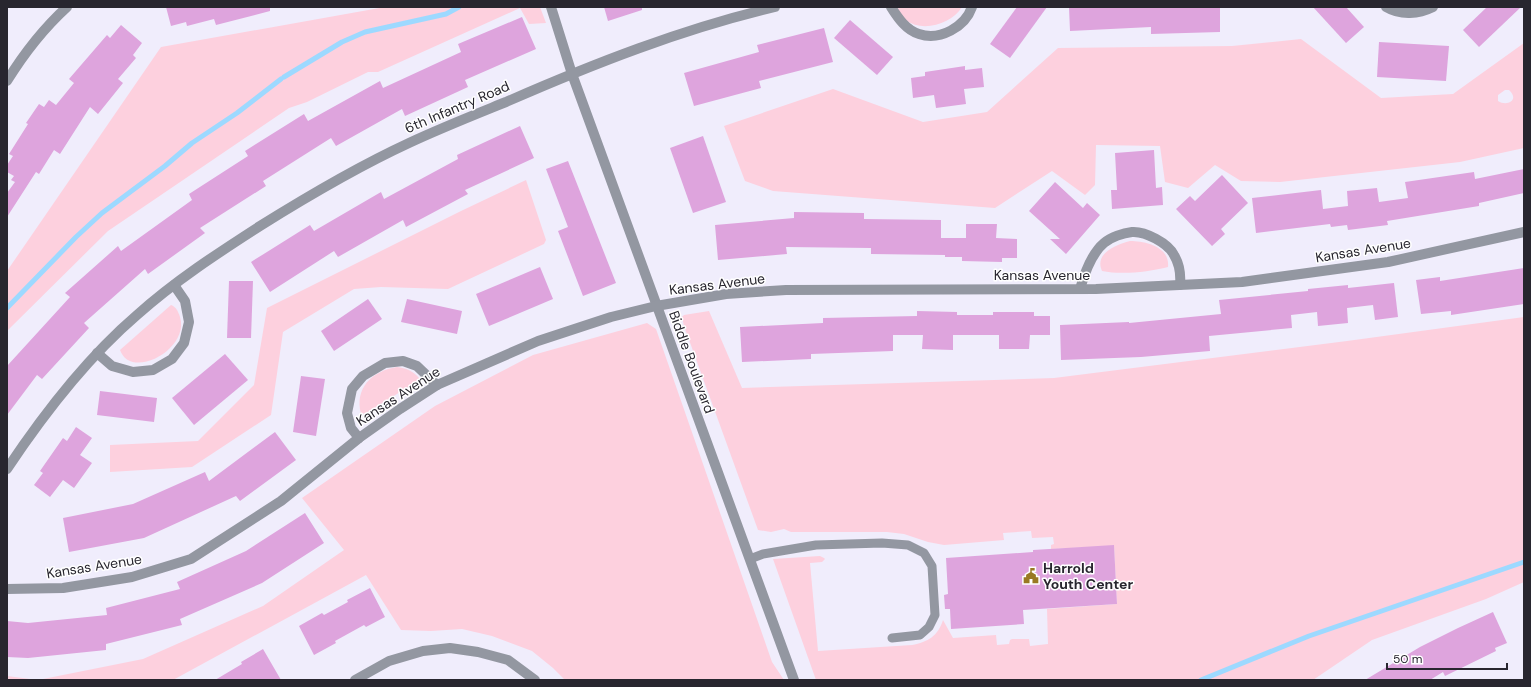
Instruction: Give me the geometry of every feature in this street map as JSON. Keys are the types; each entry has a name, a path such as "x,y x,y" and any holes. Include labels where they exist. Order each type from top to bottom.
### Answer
{"street":[{"path":"7,81 32,46 55,18 67,7"},
{"name":"Biddle Boulevard","path":"551,7 572,74 794,680"},
{"name":"6th Infantry Road","path":"7,469 27,439 97,353 137,315 174,285 224,250 323,188 408,143 592,65 672,36 775,7"},
{"path":"891,7 901,23 919,34 939,35 957,27 969,15 972,7"},
{"path":"1386,7 1390,10 1408,14 1424,12 1434,7"},
{"path":"1080,289 1090,262 1103,243 1116,236 1133,232 1149,236 1164,244 1174,254 1181,270 1180,285"},
{"name":"Kansas Avenue","path":"9,587 63,588 132,577 191,559 280,500 359,438 437,385 538,340 611,317 656,306 726,294 786,290 1080,289 1242,282 1388,262 1524,232"},
{"path":"97,353 112,366 133,372 153,370 172,359 184,343 189,322 185,301 174,285"},
{"path":"359,438 351,428 347,413 352,388 363,376 385,362 403,361 417,366 437,385"},
{"path":"354,680 389,661 423,651 450,648 478,652 508,660 535,680"}],"lane":[{"path":"750,559 763,554 816,545 882,543 908,545 924,553 932,566 935,616 929,627 920,635 892,638"}],"shaded area":[{"path":"385,7 540,7 546,23 529,24 520,8 378,72 368,72 307,102 289,108 108,231 7,331 7,271 161,47"},
{"path":"896,7 962,7 951,18 944,22 936,25 920,26 906,20"},
{"path":"1301,39 1381,98 1453,94 1524,43 1524,148 1460,162 1280,182 1241,181 1215,165 1188,188 1165,182 1160,146 1096,145 1095,185 1085,195 1052,171 995,208 773,191 745,181 724,126 833,89 923,122 987,112 1058,48 1232,46","holes":["1505,90 1509,90 1513,97 1511,102 1502,103 1498,101 1498,95"]},
{"path":"526,180 546,240 544,244 448,289 381,287 354,289 283,332 271,415 192,467 110,472 110,445 198,441 254,385 267,308"},
{"path":"1130,241 1143,242 1156,246 1165,254 1168,260 1168,267 1135,272 1118,273 1102,271 1100,265 1101,259 1104,255 1113,248"},
{"path":"171,305 177,310 180,317 181,329 176,340 168,350 158,357 146,362 135,362 126,359 120,350"},
{"path":"709,311 742,388 1054,378 1524,317 1524,582 1486,599 1372,640 1313,680 816,680 773,559 820,556 825,559 822,562 810,563 818,651 918,644 932,637 941,626 943,620 953,638 996,635 997,645 1009,644 1010,640 1012,639 1029,639 1030,646 1048,644 1047,609 1117,604 1114,546 1051,549 1051,545 1054,544 1053,537 1032,538 1031,531 1003,533 1004,540 944,545 928,542 904,534 887,532 791,532 784,529 771,532 758,530 684,326 682,317 684,315"},
{"path":"647,323 656,329 772,662 784,680 565,680 532,651 492,636 462,629 431,631 401,630 366,575 173,680 38,680 143,659 263,606 344,550 302,498 435,406 533,355"},
{"path":"397,367 412,372 419,378 418,381 366,413 361,414 360,396 367,382 380,372"},
{"path":"7,676 38,680 7,680"}],"building":[{"path":"166,7 270,7 270,11 216,25 214,19 187,26 186,22 171,26"},
{"path":"604,7 642,7 642,10 608,21"},
{"path":"1017,7 1047,7 1010,58 990,44"},
{"path":"1069,7 1220,7 1220,32 1151,34 1151,27 1070,31"},
{"path":"1313,7 1346,7 1364,27 1346,43"},
{"path":"1487,7 1521,7 1479,47 1463,30"},
{"path":"522,17 536,49 465,80 468,87 405,116 402,109 336,146 331,138 263,181 266,186 200,228 205,233 148,274 145,269 84,323 89,328 42,379 37,375 7,415 7,366 70,297 65,293 118,246 121,251 192,200 189,194 248,156 245,151 304,114 308,121 380,81 383,88 461,52 458,44"},
{"path":"850,20 893,57 877,75 834,38"},
{"path":"121,25 142,43 133,55 136,58 118,79 123,83 98,114 90,107 60,154 54,150 39,174 36,172 7,217 7,193 15,182 11,180 14,176 7,172 7,165 13,156 9,154 28,124 26,123 39,104 44,107 49,100 56,105 74,83 69,79 107,35 110,38"},
{"path":"824,28 833,62 759,81 761,88 694,106 684,73 759,52 757,45"},
{"path":"1379,42 1449,46 1446,81 1377,77"},
{"path":"965,66 965,70 982,68 984,87 964,89 966,104 936,108 934,95 913,98 911,78 925,76 925,72"},
{"path":"520,126 534,158 465,190 468,194 406,227 403,220 338,257 334,251 270,292 251,262 310,225 314,231 381,192 384,199 458,159 457,155"},
{"path":"703,136 726,202 693,213 670,148"},
{"path":"1154,150 1156,188 1162,187 1163,205 1112,209 1111,190 1117,190 1115,153"},
{"path":"568,161 616,283 583,296 558,231 568,227 546,169"},
{"path":"1524,169 1524,193 1479,203 1479,206 1387,221 1388,225 1348,230 1347,225 1331,227 1330,224 1256,233 1252,198 1321,190 1323,209 1348,206 1347,191 1377,188 1379,202 1408,198 1405,182 1474,172 1475,179"},
{"path":"1222,175 1248,203 1221,229 1225,234 1212,246 1176,209 1190,196 1195,201"},
{"path":"1055,182 1083,208 1087,203 1100,215 1066,254 1050,239 1060,239 1029,211"},
{"path":"794,212 864,213 864,219 941,220 941,238 966,238 966,224 997,224 996,238 1017,239 1017,258 1002,258 1002,262 962,261 962,257 945,257 945,255 871,254 871,248 786,247 787,254 718,260 715,225 794,218"},
{"path":"540,267 553,299 489,326 476,294"},
{"path":"1524,268 1524,304 1451,315 1451,311 1421,314 1416,280 1440,277 1440,281"},
{"path":"229,281 253,281 251,338 227,338"},
{"path":"1394,283 1398,317 1375,320 1373,305 1347,308 1348,323 1318,326 1317,312 1291,315 1292,328 1209,336 1210,351 1141,357 1061,360 1060,325 1129,323 1221,314 1219,300 1308,291 1308,289 1348,285 1348,288"},
{"path":"368,299 382,319 334,351 321,331"},
{"path":"407,299 462,311 457,334 401,322"},
{"path":"917,311 957,312 957,315 993,315 993,312 1034,312 1034,316 1050,316 1050,335 1030,335 1029,349 999,349 999,335 953,335 953,350 922,349 923,335 893,335 893,351 811,354 811,359 742,362 740,327 823,323 823,318 917,316"},
{"path":"225,354 248,380 194,425 172,398"},
{"path":"301,376 325,379 316,436 293,432"},
{"path":"100,391 157,398 154,422 97,415"},
{"path":"76,427 92,438 80,455 92,463 74,488 63,480 50,497 34,485 43,473 40,471 63,438 67,441"},
{"path":"275,432 296,460 240,501 236,496 144,538 69,552 63,518 133,504 205,472 209,481"},
{"path":"305,513 324,543 262,583 180,619 182,625 106,644 106,650 28,658 7,657 7,621 28,623 107,615 106,608 180,589 177,582 246,551"},
{"name":"Harrold Youth Center","path":"1114,545 1117,604 1023,610 1024,624 951,629 950,609 945,609 944,595 948,594 946,558 1033,552 1033,550"},
{"path":"370,588 385,617 366,627 364,625 335,641 336,643 314,655 299,626 322,613 324,615 348,602 347,600"},
{"path":"1493,612 1507,643 1495,648 1496,651 1445,676 1443,672 1430,680 1365,680 1420,647"},
{"path":"263,649 281,680 215,680 242,664 241,662"}],"waterway":[{"path":"284,77 342,42 365,32 446,14 459,7"},
{"path":"7,308 76,237 102,213 165,166 192,143 237,113 281,79"},
{"path":"1201,680 1309,636 1524,562"}],"place":[{"name":"Harrold Youth Center","path":"1031,576"}]}
